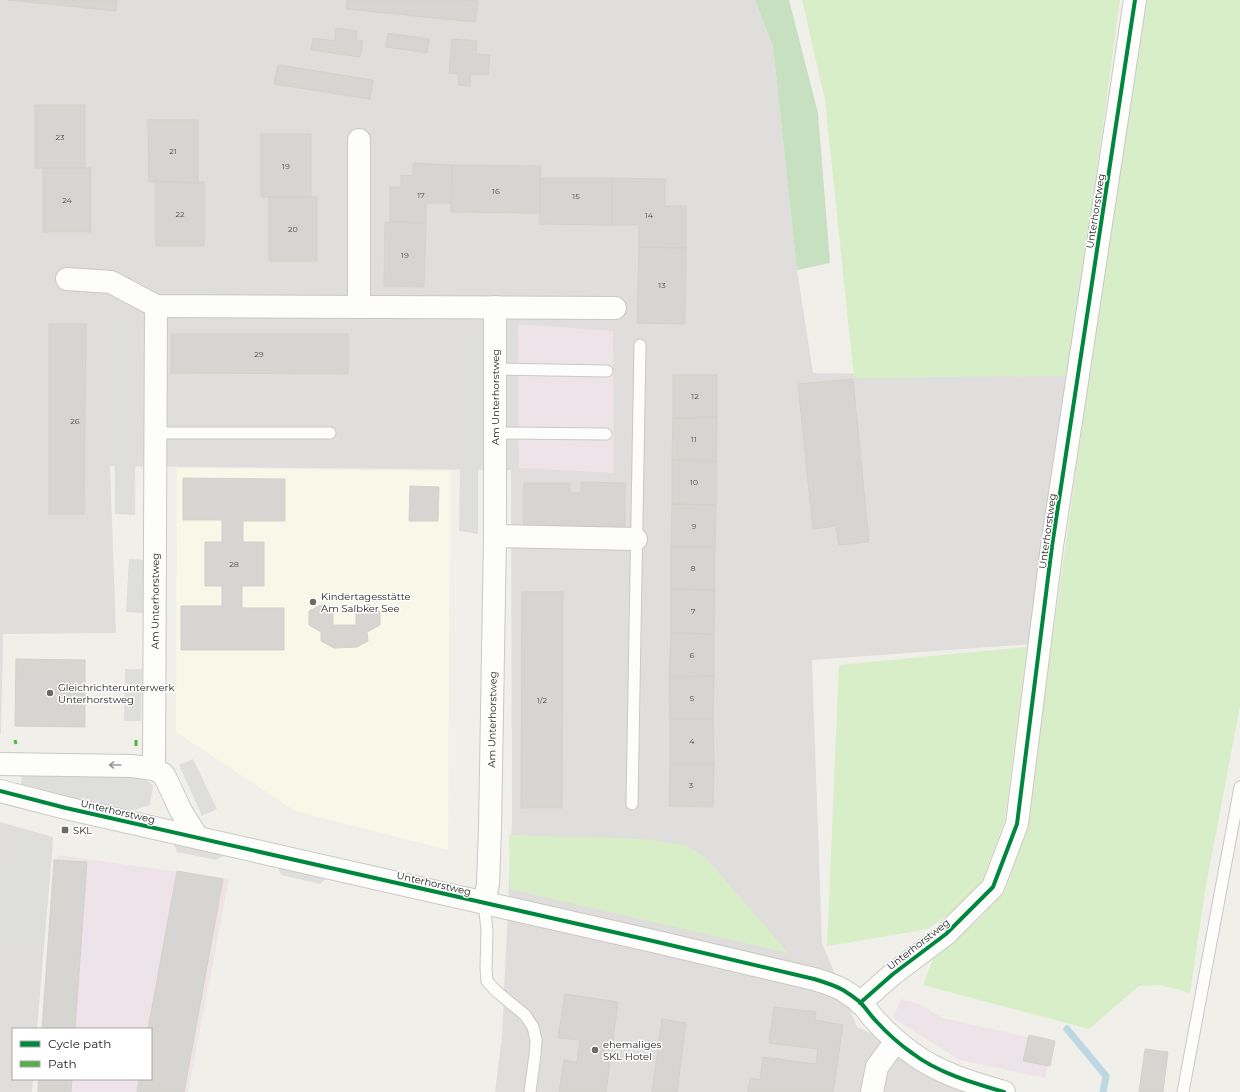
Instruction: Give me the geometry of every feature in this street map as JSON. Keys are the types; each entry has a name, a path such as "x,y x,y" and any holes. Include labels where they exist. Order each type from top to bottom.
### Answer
{"street":[{"name":"Unterhorstweg","path":"860,1003 892,974 946,934 992,887 1017,824 1052,546 1134,0"},
{"path":"359,140 359,306"},
{"path":"67,278 111,282 156,306 615,308"},
{"name":"Am Unterhorstweg","path":"154,769 156,306"},
{"name":"Am Unterhorstweg","path":"484,903 488,884 490,828 495,536 495,307"},
{"path":"495,536 636,539"},
{"path":"0,764 132,766 154,769 163,774 197,837"},
{"name":"Unterhorstweg","path":"0,791 66,808 653,940 831,984 860,1003 874,1020 913,1055 936,1068 965,1080 1004,1092"},
{"path":"872,1092 876,1067 896,1041"}],"lane":[{"path":"632,804 640,345"},
{"path":"495,369 608,371"},
{"path":"156,433 330,433"},
{"path":"495,433 606,434"},
{"path":"1183,1092 1240,787"},
{"path":"484,903 487,930 487,981 496,991 525,1015 533,1027 536,1040 530,1092"}],"shaded area":[{"path":"0,0 755,0 773,46 797,270 813,373 1069,376 1032,644 812,660 822,943 857,1027 1002,1092 495,1092 502,1036 512,819 511,470 110,466 116,633 3,634 0,734"},
{"path":"114,322 136,323 135,515 115,514"},
{"path":"0,324 2,324 5,559 0,559"},
{"path":"518,324 613,331 614,473 519,468"},
{"path":"462,335 478,338 478,534 459,531"},
{"name":"Kindertagesstätte Am Salbker See","path":"177,468 450,471 448,850 295,811 176,732"},
{"path":"129,559 146,560 143,613 126,612"},
{"path":"125,669 142,669 141,721 124,721"},
{"path":"193,759 217,809 202,816 179,765"},
{"path":"22,773 139,775 153,785 150,805 131,811 21,786"},
{"path":"0,822 53,837 37,1028 12,1028 12,1080 33,1080 32,1092 0,1092"},
{"path":"12,835 53,843 44,942 0,940 0,894"},
{"path":"173,842 226,854 216,860 177,852"},
{"path":"57,855 229,879 188,1092 37,1092 38,1080 152,1080 152,1028 42,1028"},
{"path":"277,865 328,877 320,884 281,875"},
{"path":"901,999 919,1004 943,1018 1053,1043 1045,1078 960,1060 893,1018"}],"green space":[{"path":"755,0 789,0 818,113 830,263 797,270 773,46"},
{"path":"802,0 1120,0 1069,376 854,378 825,100"},
{"path":"1142,0 1240,0 1240,706 1205,891 1190,993 1161,985 1139,986 1089,1029 923,985 935,954 975,923 1005,891 1025,834"},
{"path":"1027,647 1005,820 978,893 928,929 827,946 839,665"},
{"path":"509,835 646,839 685,845 705,857 788,953 510,889"}],"building":[{"path":"8,0 117,0 116,11"},
{"path":"347,0 478,1 475,22 346,9"},
{"path":"336,28 357,31 356,40 363,41 360,57 311,50 313,38 335,41"},
{"path":"388,33 429,39 427,53 386,47"},
{"path":"452,39 477,41 476,54 490,55 488,75 471,74 470,86 458,85 459,74 449,73"},
{"path":"278,65 373,80 370,99 274,84"},
{"path":"35,105 85,105 85,168 35,168"},
{"path":"148,120 198,120 198,183 149,182"},
{"path":"261,134 311,134 311,197 261,197"},
{"path":"413,163 452,165 451,203 426,203 426,223 390,222 390,187 401,187 401,175 413,176"},
{"path":"452,165 541,166 540,213 451,212"},
{"path":"43,168 91,168 91,232 43,232"},
{"path":"540,178 612,178 612,225 540,224"},
{"path":"612,178 665,179 665,206 686,206 686,248 639,247 639,225 612,225"},
{"path":"156,182 204,182 204,246 156,246"},
{"path":"269,197 317,197 317,261 269,261"},
{"path":"385,222 426,223 424,287 384,286"},
{"path":"639,247 686,248 685,324 637,323"},
{"path":"49,324 86,324 84,514 49,514"},
{"path":"171,334 348,334 348,374 171,373"},
{"path":"673,375 717,375 717,417 673,418"},
{"path":"853,379 869,542 839,545 836,526 813,529 798,384"},
{"path":"717,417 716,461 672,460 673,418"},
{"path":"672,460 716,461 716,505 672,504"},
{"path":"183,478 285,479 285,521 243,521 243,542 264,542 264,586 242,586 242,608 284,608 284,650 181,650 181,606 222,606 222,586 205,586 205,542 222,542 222,520 183,520"},
{"path":"581,482 625,483 625,526 524,526 524,483 570,483 570,493 581,493"},
{"path":"410,486 439,487 438,521 409,521"},
{"path":"672,504 716,505 715,547 671,547"},
{"path":"671,547 715,547 715,590 671,589"},
{"path":"671,589 715,590 714,634 671,633"},
{"path":"522,592 563,592 562,808 521,808"},
{"path":"368,604 380,612 380,625 367,632 368,641 357,647 334,648 321,641 321,632 309,625 309,611 321,605 333,612 333,625 356,625 356,611"},
{"path":"671,633 714,634 714,676 669,677"},
{"name":"Gleichrichterunterwerk Unterhorstweg","path":"16,659 85,660 85,727 15,726"},
{"path":"714,676 713,719 670,719 669,677"},
{"path":"670,719 713,719 714,764 670,764"},
{"path":"670,764 714,764 713,807 669,806"},
{"path":"54,860 87,862 75,1028 42,1028"},
{"path":"177,871 223,879 184,1092 137,1092 139,1080 152,1080 152,1028 148,1028"},
{"name":"ehemaliges SKL Hotel","path":"565,994 618,1002 606,1092 559,1092 564,1060 577,1062 580,1040 558,1038"},
{"path":"774,1007 816,1012 815,1020 843,1025 833,1092 748,1092 750,1078 760,1080 763,1057 816,1064 818,1049 769,1043"},
{"path":"662,1019 686,1023 677,1092 652,1092"},
{"path":"1029,1035 1055,1041 1050,1066 1023,1061"},
{"path":"1145,1049 1168,1052 1163,1092 1139,1092"},
{"path":"39,1080 72,1080 71,1092 38,1092"}],"waterway":[{"path":"1067,1029 1106,1076 1103,1092"}],"marked path":[{"path":"15,740 16,744"},
{"path":"136,740 136,746"}],"cycle path":[{"path":"860,1003 893,974 946,934 993,887 1017,824 1052,546 1135,0"},
{"path":"0,791 66,808 814,979 840,988 856,999 889,1034 902,1046 922,1060 956,1077 1004,1092"}],"place":[{"name":"Kindertagesstätte Am Salbker See","path":"313,602"},
{"name":"Gleichrichterunterwerk Unterhorstweg","path":"50,693"},
{"name":"SKL","path":"65,830"},
{"name":"ehemaliges SKL Hotel","path":"595,1050"}]}
